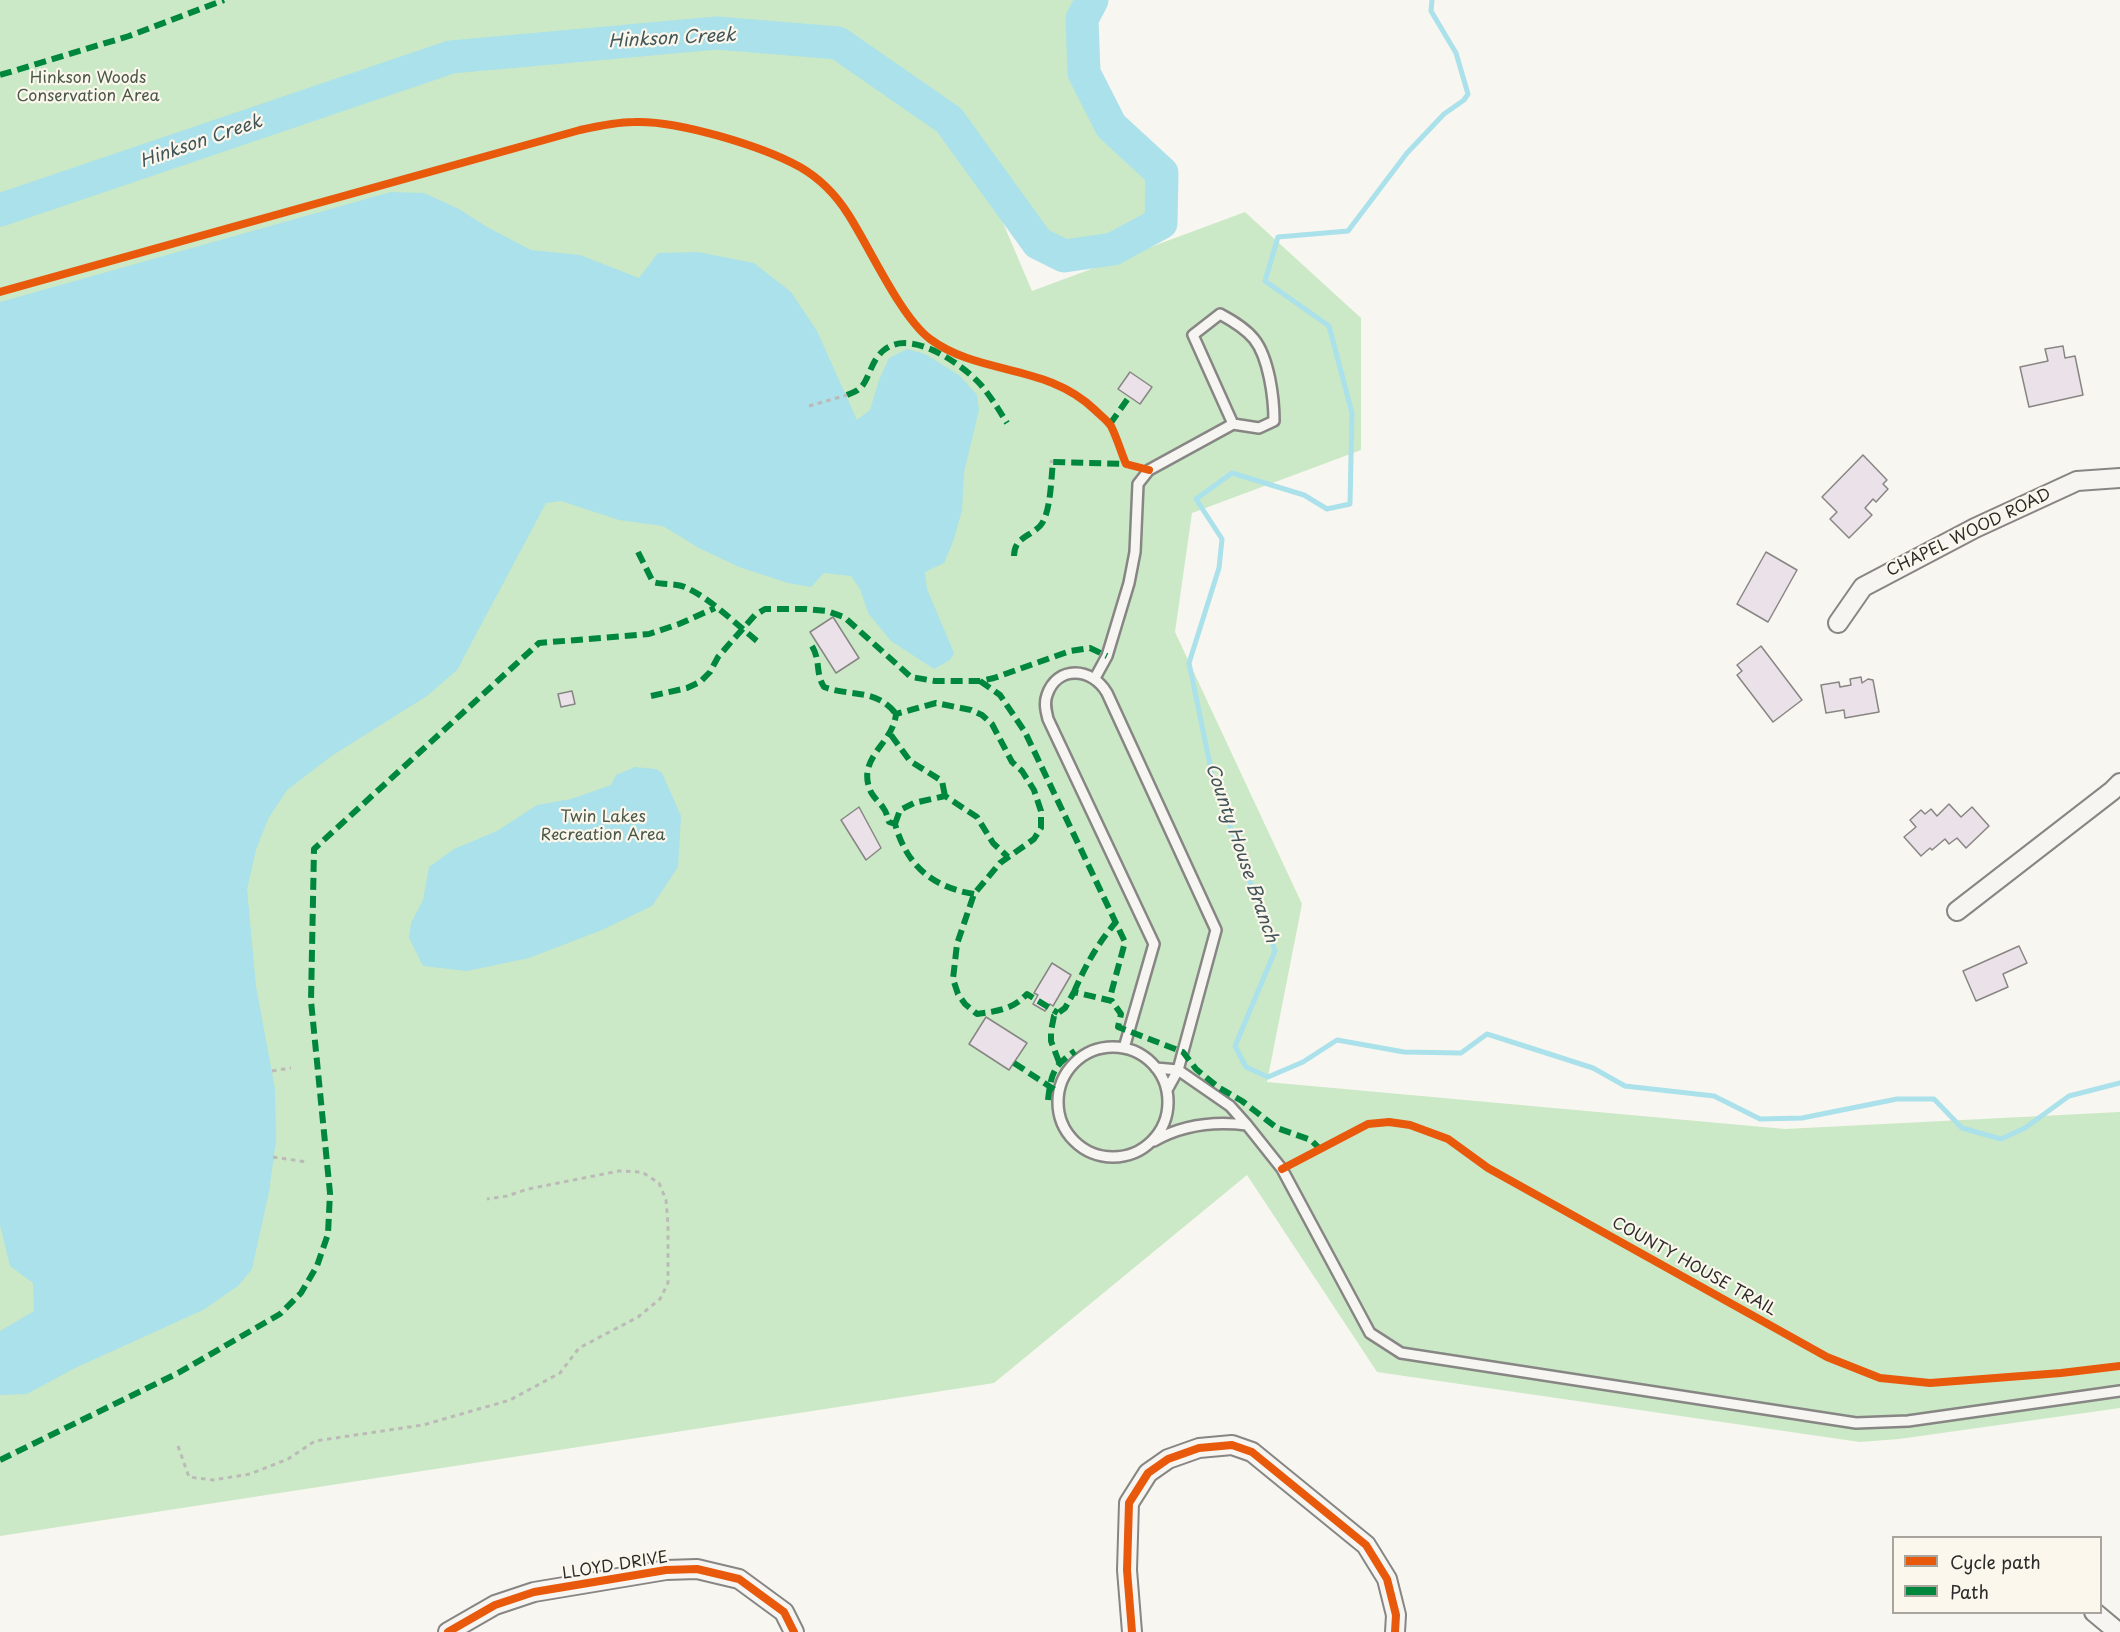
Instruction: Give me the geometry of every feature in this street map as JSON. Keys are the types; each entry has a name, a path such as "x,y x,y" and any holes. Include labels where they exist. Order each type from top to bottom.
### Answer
{"street":[{"name":"CHAPEL WOOD ROAD","path":"1838,623 1863,587 1975,528 2077,481 2120,478"},
{"path":"1957,911 2120,783"},
{"path":"1132,1632 1127,1570 1130,1503 1148,1473 1168,1459 1199,1448 1232,1445 1252,1452 1366,1545 1387,1579 1396,1615 1395,1632"},
{"name":"LLOYD DRIVE","path":"448,1632 495,1605 534,1592 666,1570 697,1569 739,1579 784,1612 794,1632"},
{"path":"2096,1614 2118,1632"}],"lane":[{"path":"1095,678 1107,656 1129,584 1136,552 1138,484 1149,470 1233,424 1259,428 1274,421 1274,399 1265,362 1256,341 1240,325 1220,314 1193,335 1233,424"},
{"path":"1124,1048 1154,944 1048,719 1045,704 1052,685 1063,676 1075,673 1085,674 1101,683 1216,930 1178,1070 1167,1089"},
{"path":"1152,1142 1163,1126 1168,1108 1167,1089 1156,1068 1142,1055 1124,1048 1107,1047 1090,1051 1075,1061 1064,1075 1058,1092 1057,1109 1062,1126 1072,1141 1086,1152 1103,1157 1121,1157 1137,1152 1173,1130 1229,1123 1247,1125"},
{"path":"1156,1068 1178,1070 1230,1106 1247,1125 1282,1169 1370,1333 1401,1353 1857,1423 1908,1421 2120,1391"}],"path":[{"path":"809,406 847,395"},
{"path":"272,1071 291,1068"},
{"path":"273,1157 308,1162"},
{"path":"178,1446 189,1477 213,1480 250,1474 288,1459 315,1441 423,1425 510,1400 560,1373 579,1348 638,1317 660,1299 668,1283 666,1200 659,1183 642,1172 619,1171 487,1199"}],"green space":[{"name":"Twin Lakes Recreation Area","path":"0,0 1092,0 1082,19 1084,73 1111,126 1162,173 1161,223 1113,249 1064,256 1038,243 949,120 911,94 981,171 1032,291 1245,212 1361,318 1361,450 1192,513 1175,632 1302,904 1267,1082 1785,1129 2120,1112 2120,1408 1899,1439 1860,1442 1377,1372 1247,1175 994,1383 0,1536 0,225 70,192 131,171 115,171 0,210","holes":["807,41 838,43 877,71","517,51 324,106 218,142 227,133 451,57"]}],"water":[{"path":"391,192 424,193 459,209 531,250 580,255 639,278 658,253 698,252 754,263 791,292 817,331 857,420 870,410 879,380 889,358 907,349 925,354 960,376 977,395 979,410 964,472 962,510 944,563 925,572 927,589 954,653 950,660 934,669 891,641 868,613 860,589 851,576 824,573 811,587 788,583 739,567 699,548 663,526 619,520 561,501 546,503 457,670 427,696 333,755 287,790 268,819 256,850 247,889 256,986 275,1089 276,1140 269,1192 252,1269 238,1286 203,1310 73,1369 27,1394 0,1395 0,1331 34,1311 33,1283 10,1266 0,1225 0,302"},
{"path":"635,767 656,769 662,773 681,816 678,867 652,906 602,930 529,958 467,971 423,966 409,938 411,923 423,900 429,867 454,849 497,831 537,805 571,799 611,785 616,775"}],"building":[{"path":"2063,346 2065,358 2075,356 2083,395 2029,407 2020,367 2048,361 2045,349"},
{"path":"1130,372 1152,387 1140,404 1118,389"},
{"path":"1863,455 1887,480 1883,484 1888,489 1876,502 1873,499 1865,508 1872,515 1849,538 1830,519 1837,512 1822,497"},
{"path":"1766,552 1797,570 1768,622 1737,604"},
{"path":"833,617 859,658 836,673 810,632"},
{"path":"1761,646 1802,700 1773,722 1737,675 1742,671 1737,665"},
{"path":"1861,677 1862,683 1868,679 1873,680 1879,712 1845,718 1844,710 1826,713 1821,685 1839,682 1840,687 1851,685 1850,679"},
{"path":"572,691 575,704 561,707 558,694"},
{"path":"1949,804 1961,817 1972,807 1989,826 1966,848 1957,838 1949,844 1945,839 1921,856 1904,837 1916,827 1910,820 1921,810 1925,814 1931,809 1937,816"},
{"path":"859,807 881,848 866,860 841,820"},
{"path":"2019,946 2027,963 2003,974 2008,987 1976,1001 1963,971"},
{"path":"1052,963 1071,975 1053,1006 1050,1004 1045,1011 1033,1004 1038,995 1034,993"},
{"path":"986,1017 1027,1043 1009,1070 969,1044"}],"waterway":[{"name":"Hinkson Creek","path":"0,210 451,57 717,33 838,43 949,120 1038,243 1064,256 1113,249 1161,223 1162,173 1111,126 1084,73 1082,19 1092,0"},
{"name":"County House Branch","path":"1432,0 1431,11 1456,53 1468,94 1464,100 1444,114 1407,153 1348,231 1278,237 1265,281 1329,326 1352,413 1350,504 1327,509 1304,495 1232,473 1196,499 1222,539 1219,568 1189,663 1213,779 1275,951 1235,1046 1246,1067 1268,1077 1303,1062 1337,1040 1404,1052 1461,1053 1487,1034 1593,1068 1625,1086 1714,1096 1760,1119 1802,1118 1897,1099 1934,1099 1962,1128 2001,1139 2025,1128 2069,1096 2120,1083"}],"marked path":[{"path":"0,75 129,36 224,0"},
{"path":"847,395 862,386 884,350 895,344 908,343 936,351 962,368 981,385 1007,423"},
{"path":"1110,424 1129,397"},
{"path":"1014,556 1019,541 1036,530 1044,520 1053,462 1126,464"},
{"path":"638,552 653,582 681,586 694,592 713,604 757,641"},
{"path":"0,1460 178,1373 280,1314 301,1293 317,1266 328,1234 330,1193 311,1001 314,849 539,643 649,634 715,608"},
{"path":"651,696 687,688 700,682 710,672 718,657 755,615 765,609 827,611 844,617 911,677 935,681 980,681 1070,651 1090,648 1107,656"},
{"path":"812,646 824,687 872,697 880,700 896,714"},
{"path":"980,681 1000,695 1025,732 1125,942 1109,1001"},
{"path":"974,894 946,886 923,872 906,852 895,824 889,822 881,804 870,790 867,778 868,768 889,734 896,714 936,703 971,710 982,715 992,724 1012,762 1022,771 1034,790 1041,811 1041,828 1034,839 1000,863 974,894 957,944 953,979 958,994 965,1004 977,1014 1010,1007 1027,994 1058,1013"},
{"path":"891,735 910,761 942,781 945,796"},
{"path":"895,824 900,810 914,803 945,796 977,817 993,843 1008,857"},
{"path":"1074,992 1092,955 1116,922"},
{"path":"1059,1062 1051,1041 1054,1016 1065,1008 1074,992 1112,1001 1121,1014 1118,1027 1183,1052 1196,1069 1218,1087 1242,1101 1277,1128 1311,1140 1320,1149"},
{"path":"1048,1100 1054,1071 1075,1051"},
{"path":"1014,1063 1058,1092"}],"cycle path":[{"path":"0,292 580,130 627,122 673,125 742,143 784,159 814,176 827,187 843,207 908,315 930,339 949,351 1056,384 1076,395 1111,426 1126,464 1149,470"},
{"name":"COUNTY HOUSE TRAIL","path":"1282,1169 1368,1124 1389,1122 1410,1125 1448,1139 1488,1168 1827,1357 1880,1378 1930,1383 2120,1366"},
{"path":"1132,1632 1127,1570 1129,1503 1148,1473 1168,1459 1199,1448 1232,1445 1252,1452 1366,1545 1387,1579 1396,1615 1395,1632"},
{"path":"448,1632 495,1605 534,1592 666,1570 697,1569 739,1579 784,1612 794,1632"}],"park label":[{"name":"Hinkson Woods Conservation Area","path":"88,88"}]}
